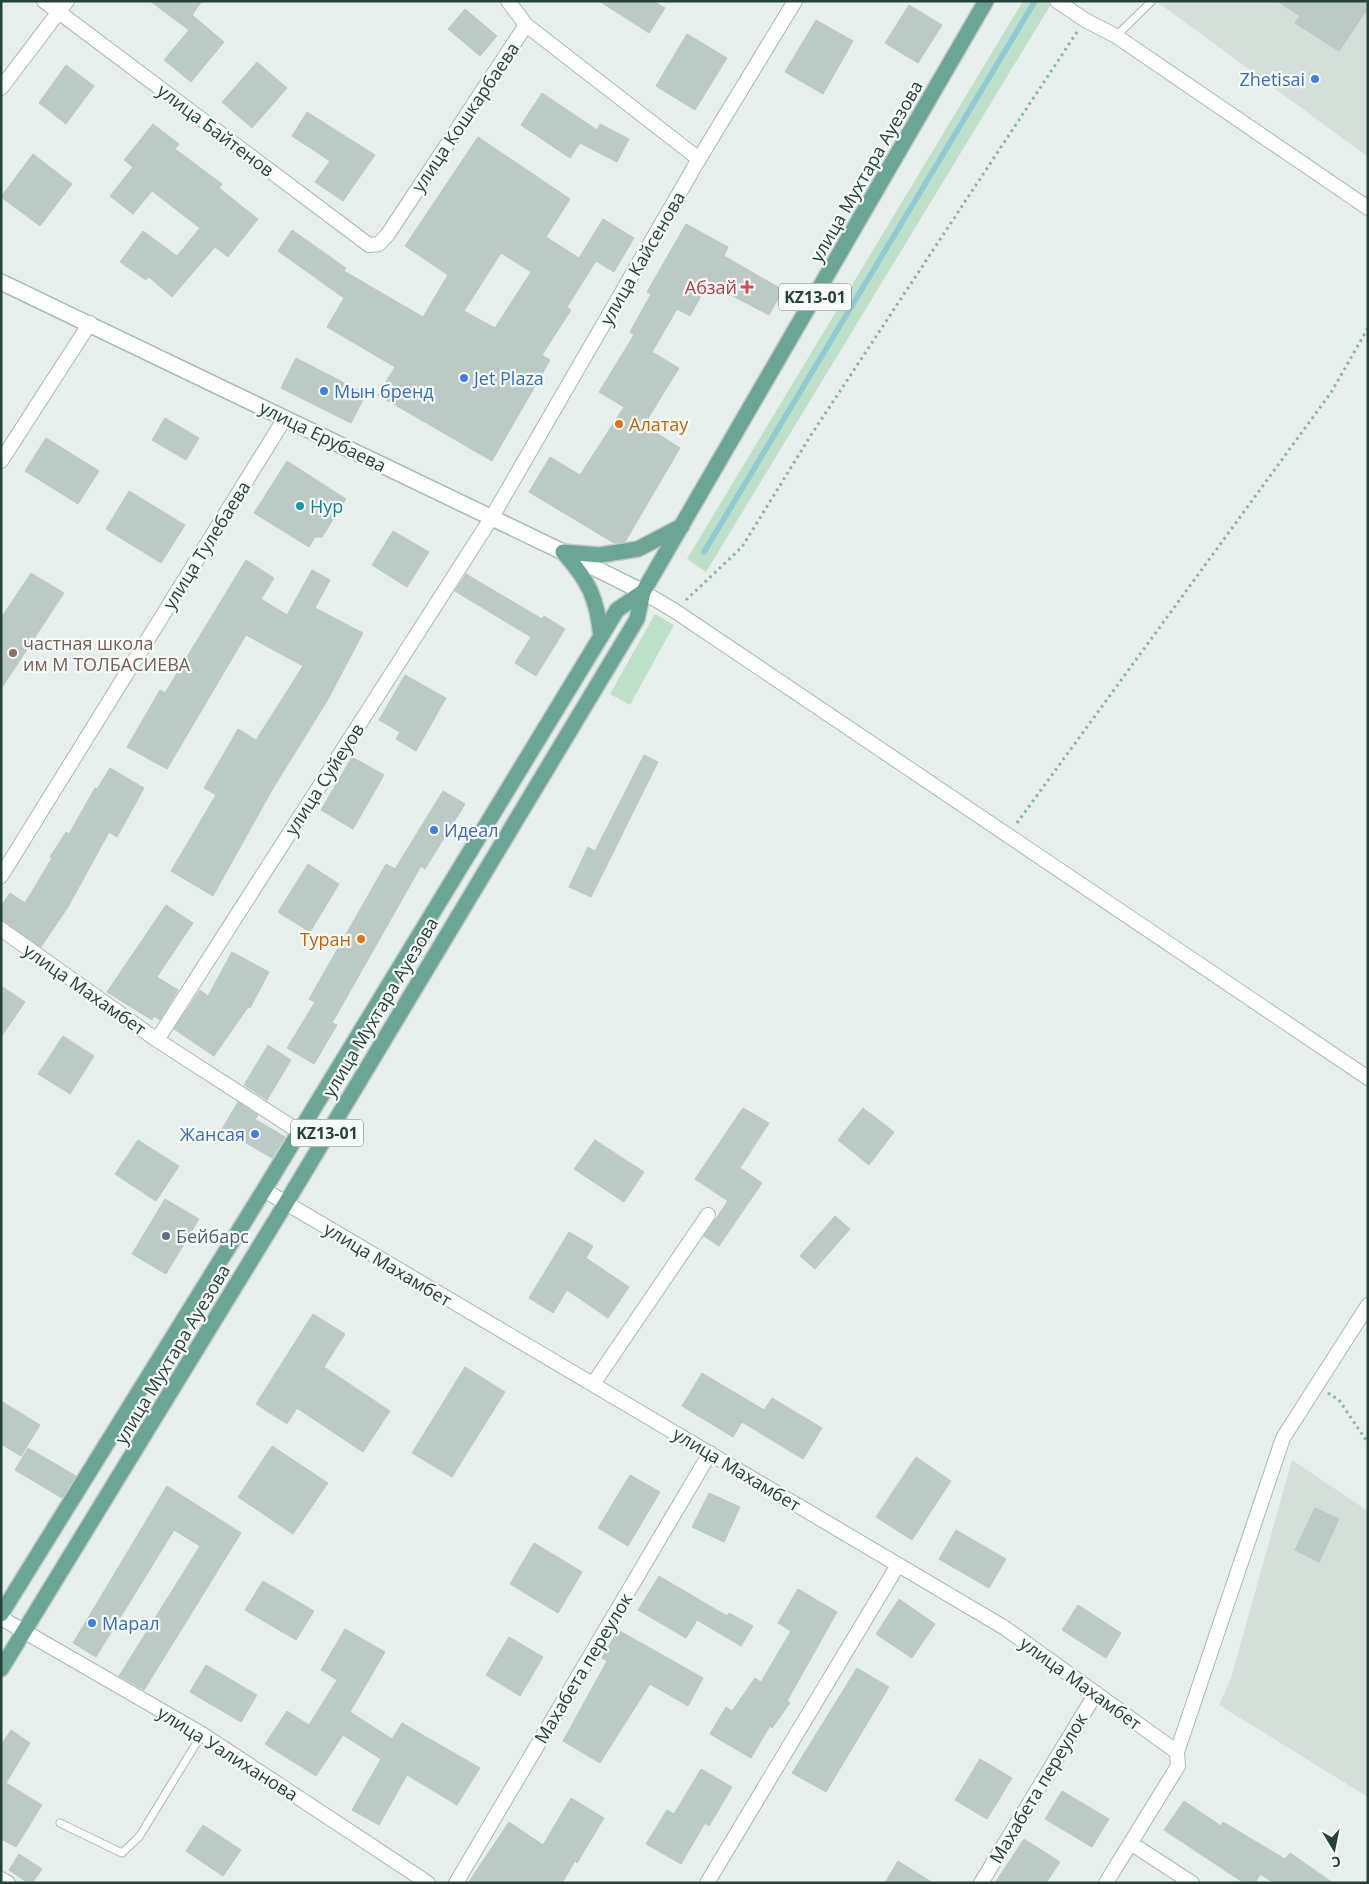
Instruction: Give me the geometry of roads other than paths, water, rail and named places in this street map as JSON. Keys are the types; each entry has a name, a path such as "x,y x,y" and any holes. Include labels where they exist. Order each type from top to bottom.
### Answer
{"main road":[{"name":"улица Мухтара Ауезова","path":"1,1669 286,1203 637,618 643,592 986,1"},
{"path":"563,552 600,556 638,549 683,525"},
{"path":"563,552 582,574 593,592 602,637"},
{"name":"улица Мухтара Ауезова","path":"1,1614 264,1190 618,610 643,592"}],"street":[{"name":"улица Байтенов","path":"44,1 369,245 380,244 388,234"},
{"path":"1,88 67,1"},
{"name":"улица Кошкарбаева","path":"388,234 526,25 508,1"},
{"name":"улица Кайсенова","path":"492,517 699,159 795,1"},
{"path":"1056,1 1085,20 1116,36 1368,208"},
{"path":"526,25 699,159"},
{"name":"улица Ерубаева","path":"1,282 492,517 643,592"},
{"path":"1,461 90,323"},
{"name":"улица Тулебаева","path":"1,876 285,418"},
{"name":"улица Суйеуов","path":"157,1040 492,517"},
{"path":"643,592 675,611 1368,1078"},
{"name":"улица Махамбет","path":"1,929 157,1040 320,1145"},
{"name":"улица Махамбет","path":"264,1190 1005,1628 1177,1752"},
{"path":"593,1384 708,1215"},
{"path":"1106,1883 1132,1844 1178,1766 1177,1752 1283,1438 1368,1305"},
{"name":"Махабета переулок","path":"456,1883 710,1453"},
{"path":"707,1883 898,1565"},
{"name":"улица Уалиханова","path":"1,1618 202,1734 428,1883"},
{"name":"Махабета переулок","path":"981,1883 1096,1693"},
{"path":"1132,1844 1192,1883"},
{"path":"1,1879 8,1883"}],"lane":[{"path":"1116,36 1152,1"},
{"path":"60,1823 122,1853 139,1837 202,1734"}],"waterway":[{"path":"704,552 1035,1"}],"place":[{"name":"Zhetisai","path":"1315,79"},
{"name":"Абзай","path":"747,287"},
{"name":"Jet Plaza","path":"464,378"},
{"name":"Мын бренд","path":"324,391"},
{"name":"Алатау","path":"619,424"},
{"name":"Нур","path":"300,506"},
{"name":"частная школа им М ТОЛБАСИЕВА","path":"13,653"},
{"name":"Идеал","path":"434,830"},
{"name":"Туран","path":"361,939"},
{"name":"Жансая","path":"255,1134"},
{"name":"Бейбарс","path":"166,1236"},
{"name":"Марал","path":"92,1623"}]}
